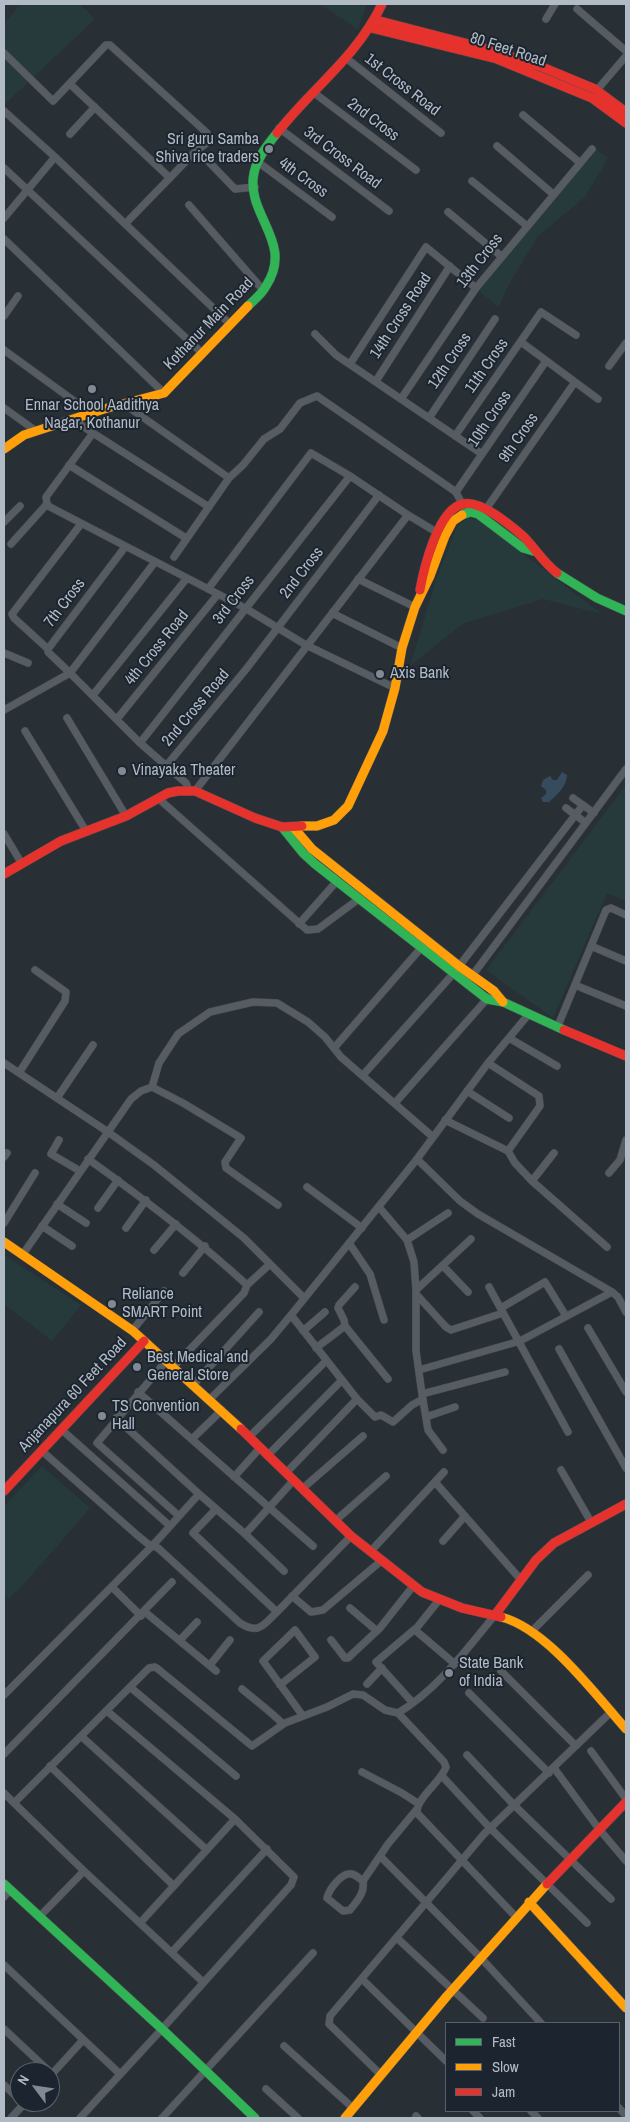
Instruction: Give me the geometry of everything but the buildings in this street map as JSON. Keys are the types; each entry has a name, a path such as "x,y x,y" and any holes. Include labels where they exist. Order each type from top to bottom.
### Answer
{"street":[{"name":"Kothanur Main Road","path":"4,449 24,435 164,393 263,290 275,266 276,248 258,207 254,178 258,162 279,128 346,58 374,24 382,4"},
{"path":"546,19 555,4"},
{"path":"577,9 626,51"},
{"name":"80 Feet Road","path":"374,24 499,52 557,78 592,98 626,123"},
{"path":"4,53 53,101 106,45 110,45 206,133 208,142 195,152 125,224"},
{"path":"597,90 626,56"},
{"name":"1st Cross Road","path":"346,58 441,133"},
{"name":"80 Feet Road","path":"557,78 597,90 626,112"},
{"path":"70,84 170,178"},
{"name":"2nd Cross","path":"313,92 416,170"},
{"path":"70,134 95,107"},
{"path":"4,112 55,157 230,324"},
{"path":"523,115 579,162"},
{"name":"3rd Cross Road","path":"279,128 389,211"},
{"path":"497,146 553,194"},
{"name":"13th Cross","path":"401,399 476,288 592,148"},
{"path":"4,218 55,157"},
{"path":"206,159 235,189 255,187"},
{"name":"4th Cross","path":"258,162 332,216"},
{"path":"4,168 202,353"},
{"path":"472,181 527,226"},
{"path":"189,205 263,290"},
{"path":"448,212 501,256"},
{"path":"4,240 164,393"},
{"path":"350,364 426,247 476,288"},
{"name":"14th Cross Road","path":"376,381 450,266"},
{"path":"4,316 18,296"},
{"name":"11th Cross","path":"455,436 541,312 576,335"},
{"name":"12th Cross","path":"429,418 494,319"},
{"path":"315,334 336,355 482,454"},
{"path":"521,342 598,398"},
{"path":"609,366 626,343"},
{"path":"4,350 92,414"},
{"name":"10th Cross","path":"456,492 546,361"},
{"name":"9th Cross","path":"486,509 575,382"},
{"path":"174,558 229,478 243,465 264,439 280,429 300,403 317,396 456,492 463,504 465,513"},
{"path":"124,404 229,478"},
{"path":"4,408 36,431"},
{"path":"74,420 209,507"},
{"path":"47,504 46,497 93,432"},
{"path":"208,589 309,454 313,453 438,533"},
{"path":"69,465 186,538"},
{"name":"3rd Cross","path":"140,742 350,476"},
{"name":"2nd Cross","path":"247,668 379,495"},
{"path":"47,504 81,524 245,608 306,645 395,688"},
{"path":"11,544 47,504"},
{"path":"419,598 422,574 438,533 450,513 463,504 479,505 528,542 533,551 551,568 614,608 626,611"},
{"path":"4,522 20,506"},
{"path":"4,874 62,841 126,816 178,791 192,790 255,818 282,827 317,826 334,820 348,806 382,731 395,688 402,648 415,607 453,521 465,513 478,514 523,548 533,551"},
{"path":"192,790 408,515"},
{"path":"48,649 12,614 81,524"},
{"name":"7th Cross","path":"125,547 48,649 48,652 192,790"},
{"path":"4,710 70,673 155,562"},
{"path":"93,695 187,578"},
{"path":"358,580 415,607"},
{"name":"4th Cross Road","path":"117,719 218,594"},
{"path":"332,613 402,648"},
{"path":"4,653 28,663"},
{"name":"2nd Cross Road","path":"166,766 247,668"},
{"path":"67,718 126,816"},
{"path":"25,731 86,831"},
{"path":"466,984 626,768"},
{"path":"573,798 594,813"},
{"path":"158,799 308,930 318,929 360,898"},
{"path":"362,1075 453,974 583,805"},
{"path":"566,808 586,824"},
{"path":"282,827 303,853 453,974 487,999 503,1002 557,1028 626,1056"},
{"path":"294,828 312,849 459,966 494,991 503,1002"},
{"path":"4,834 22,864"},
{"path":"299,924 337,881"},
{"path":"557,1028 608,908 626,914"},
{"path":"591,946 626,961"},
{"path":"334,1048 421,948"},
{"path":"19,1073 64,1000 66,992 35,970"},
{"path":"575,985 626,1006"},
{"path":"394,1103 494,991"},
{"path":"152,1087 159,1063 178,1034 210,1012 253,1002 277,1003 308,1022 362,1075 433,1137"},
{"path":"210,1399 272,1339 417,1159 444,1120 528,1015"},
{"path":"509,1038 557,1066"},
{"path":"57,1098 93,1045"},
{"path":"4,1063 154,1165 244,1238 304,1298"},
{"path":"488,1064 539,1096 541,1101 540,1106 508,1151"},
{"path":"23,1254 131,1100 141,1091 152,1087 242,1138 225,1165 278,1205"},
{"path":"467,1091 509,1118"},
{"path":"444,1120 508,1151 515,1163 532,1181 607,1247"},
{"path":"59,1140 51,1154 80,1171"},
{"path":"609,1173 620,1160 626,1140"},
{"path":"532,1181 554,1153"},
{"path":"417,1159 460,1201 478,1214 612,1292 618,1297 626,1312"},
{"path":"88,1160 146,1200 205,1246 247,1285"},
{"path":"4,1222 35,1173"},
{"path":"98,1208 118,1180"},
{"path":"307,1187 362,1228"},
{"path":"126,1228 146,1200"},
{"path":"57,1204 86,1224"},
{"path":"379,1207 408,1240 414,1262 416,1292 415,1323 422,1396 428,1430 443,1450"},
{"path":"408,1240 448,1213"},
{"path":"154,1250 176,1224"},
{"path":"42,1226 72,1246"},
{"path":"416,1292 471,1239"},
{"path":"4,1242 132,1330 194,1384 335,1521 381,1561 414,1585 439,1600 462,1608 513,1620 532,1631 565,1661 612,1711 626,1729"},
{"path":"349,1243 370,1274 384,1320"},
{"path":"183,1272 205,1246"},
{"path":"179,1516 97,1443 138,1392 244,1293 247,1285 270,1264"},
{"path":"443,1266 468,1292"},
{"path":"416,1292 446,1327 451,1330 502,1310 545,1282 566,1316"},
{"path":"356,1287 339,1304 338,1308 345,1326 388,1380"},
{"path":"489,1287 568,1432"},
{"path":"132,1330 164,1291"},
{"path":"419,1370 520,1341 612,1292"},
{"path":"194,1384 259,1312"},
{"path":"303,1331 324,1312"},
{"path":"291,1315 357,1399 375,1416 381,1415 393,1422 422,1396 505,1372"},
{"path":"316,1348 345,1326"},
{"path":"588,1328 626,1392"},
{"name":"Anjanapura 60 Feet Road","path":"4,1491 144,1341"},
{"path":"559,1349 626,1468"},
{"path":"249,1437 326,1361"},
{"path":"267,1456 342,1380"},
{"path":"138,1392 313,1546"},
{"path":"286,1474 357,1399"},
{"path":"426,1417 455,1407"},
{"path":"192,1440 222,1410"},
{"path":"116,1418 284,1571"},
{"path":"62,1430 170,1526"},
{"path":"302,1489 363,1436"},
{"path":"234,1477 260,1448"},
{"path":"42,1451 137,1535 158,1548 246,1627 256,1630 351,1536"},
{"path":"562,1470 591,1522"},
{"path":"370,1552 444,1472"},
{"path":"335,1521 386,1476"},
{"path":"244,1533 293,1481"},
{"path":"435,1482 522,1580"},
{"path":"4,1694 153,1545 199,1494"},
{"path":"398,1713 414,1703 454,1664 495,1615 536,1560 554,1544 626,1504"},
{"path":"216,1509 194,1533 276,1612"},
{"path":"443,1541 465,1516"},
{"path":"292,1596 311,1612 323,1610 381,1561"},
{"path":"532,1631 588,1575"},
{"path":"4,1754 143,1614 172,1582"},
{"path":"331,1640 347,1658 377,1631 414,1585"},
{"path":"112,1587 143,1614 180,1640 216,1671"},
{"path":"414,1703 376,1662 415,1629 439,1600"},
{"path":"350,1608 377,1631"},
{"path":"180,1640 197,1622"},
{"path":"415,1629 454,1664"},
{"path":"280,1685 315,1657 295,1630 263,1659 280,1685 303,1716"},
{"path":"210,1665 230,1640"},
{"path":"14,1803 149,1668 155,1667 252,1746 283,1724 358,1693 385,1710 398,1713 444,1762 446,1767 442,1776 363,1881 362,1896 350,1910 343,1911 327,1898 328,1892 344,1875 352,1874 363,1881"},
{"path":"367,1684 382,1668"},
{"path":"501,1671 576,1746"},
{"path":"130,1687 236,1776"},
{"path":"242,1689 269,1710 283,1724"},
{"path":"469,1693 551,1770 626,1861"},
{"path":"80,2118 291,1885 294,1877 236,1819 107,1711"},
{"path":"380,2074 329,2024 330,2016 490,1828 612,1711"},
{"path":"81,1736 207,1850"},
{"path":"345,2118 380,2074 529,1902 626,1800 591,1751"},
{"path":"467,1756 514,1805 611,1899"},
{"path":"50,1766 174,1886"},
{"path":"362,1772 402,1792 418,1807"},
{"path":"442,1776 490,1828 587,1923"},
{"path":"4,1793 203,1982"},
{"path":"418,1807 417,1813 516,1917"},
{"path":"140,1922 236,1819"},
{"path":"172,1952 266,1849"},
{"path":"380,1856 481,1958 540,2022"},
{"path":"40,1916 84,1871"},
{"path":"6,1890 40,1916 255,2118"},
{"path":"529,1902 626,2008"},
{"path":"397,1938 483,2018"},
{"path":"162,2118 313,1953"},
{"path":"4,1964 120,2074"},
{"path":"362,1979 445,2061"},
{"path":"4,2029 38,2062"},
{"path":"60,2065 83,2040"},
{"path":"284,2046 353,2108"},
{"path":"266,2089 298,2118"}],"green space":[{"path":"21,4 80,4 95,19 4,105 4,23"},
{"path":"321,4 367,4 358,30"},
{"path":"596,149 608,158 585,197 538,236 508,286 499,307 477,290"},
{"path":"468,518 479,520 602,614 543,599 462,624 410,666 436,580 457,526"},
{"path":"626,785 626,901 607,893 553,1018 486,970"},
{"path":"4,1255 81,1305 52,1341 4,1304"},
{"path":"42,1466 90,1508 24,1584 8,1599 4,1594 4,1506"}],"water":[{"path":"562,772 567,775 563,787 549,802 543,802 541,798 546,794 546,790 541,786 543,780 550,776 553,780 557,780"}],"traffic: fast":[{"path":"248,306 264,289 273,270 275,256 273,242 256,202 253,188 254,173 260,157 277,133"},
{"path":"462,515 470,512 478,514 523,548 533,551"},
{"path":"557,573 597,598 626,611"},
{"path":"282,827 303,853 315,864 487,999 503,1002 564,1030"},
{"path":"4,1884 162,2029 255,2118"}],"traffic: slow":[{"path":"4,449 24,435 104,409 164,393 248,306"},
{"path":"302,826 317,826 334,820 348,806 383,731 395,688 402,648 415,607 430,576 445,536 453,521 462,515"},
{"path":"294,828 312,849 459,966 494,991 503,1002"},
{"path":"4,1242 133,1331 241,1429"},
{"path":"501,1617 535,1634 552,1648 585,1681 626,1729"},
{"path":"345,2118 447,1996 547,1884"},
{"path":"529,1902 626,2008"}],"traffic: jam":[{"path":"277,133 347,56 372,23 382,4"},
{"path":"376,20 488,49 542,67 595,89 626,112"},
{"path":"371,28 497,59 592,98 626,123"},
{"path":"420,590 429,554 439,528 446,516 454,508 463,504 486,509 503,520 523,536 557,573"},
{"path":"4,874 61,841 126,816 168,793 178,791 195,791 255,818 282,827 302,826"},
{"path":"564,1030 626,1056"},
{"path":"4,1491 144,1341"},
{"path":"241,1429 351,1536 422,1592 462,1608 501,1617"},
{"path":"495,1615 536,1560 554,1543 626,1504"},
{"path":"547,1884 626,1802"}],"place":[{"name":"Sri guru Samba Shiva rice traders","path":"269,149"},
{"name":"Ennar School Aadithya Nagar, Kothanur","path":"92,389"},
{"name":"Axis Bank","path":"380,674"},
{"name":"Vinayaka Theater","path":"122,771"},
{"name":"Reliance SMART Point","path":"112,1304"},
{"name":"Best Medical and General Store","path":"137,1367"},
{"name":"TS Convention Hall","path":"102,1416"},
{"name":"State Bank of India","path":"449,1673"}]}
